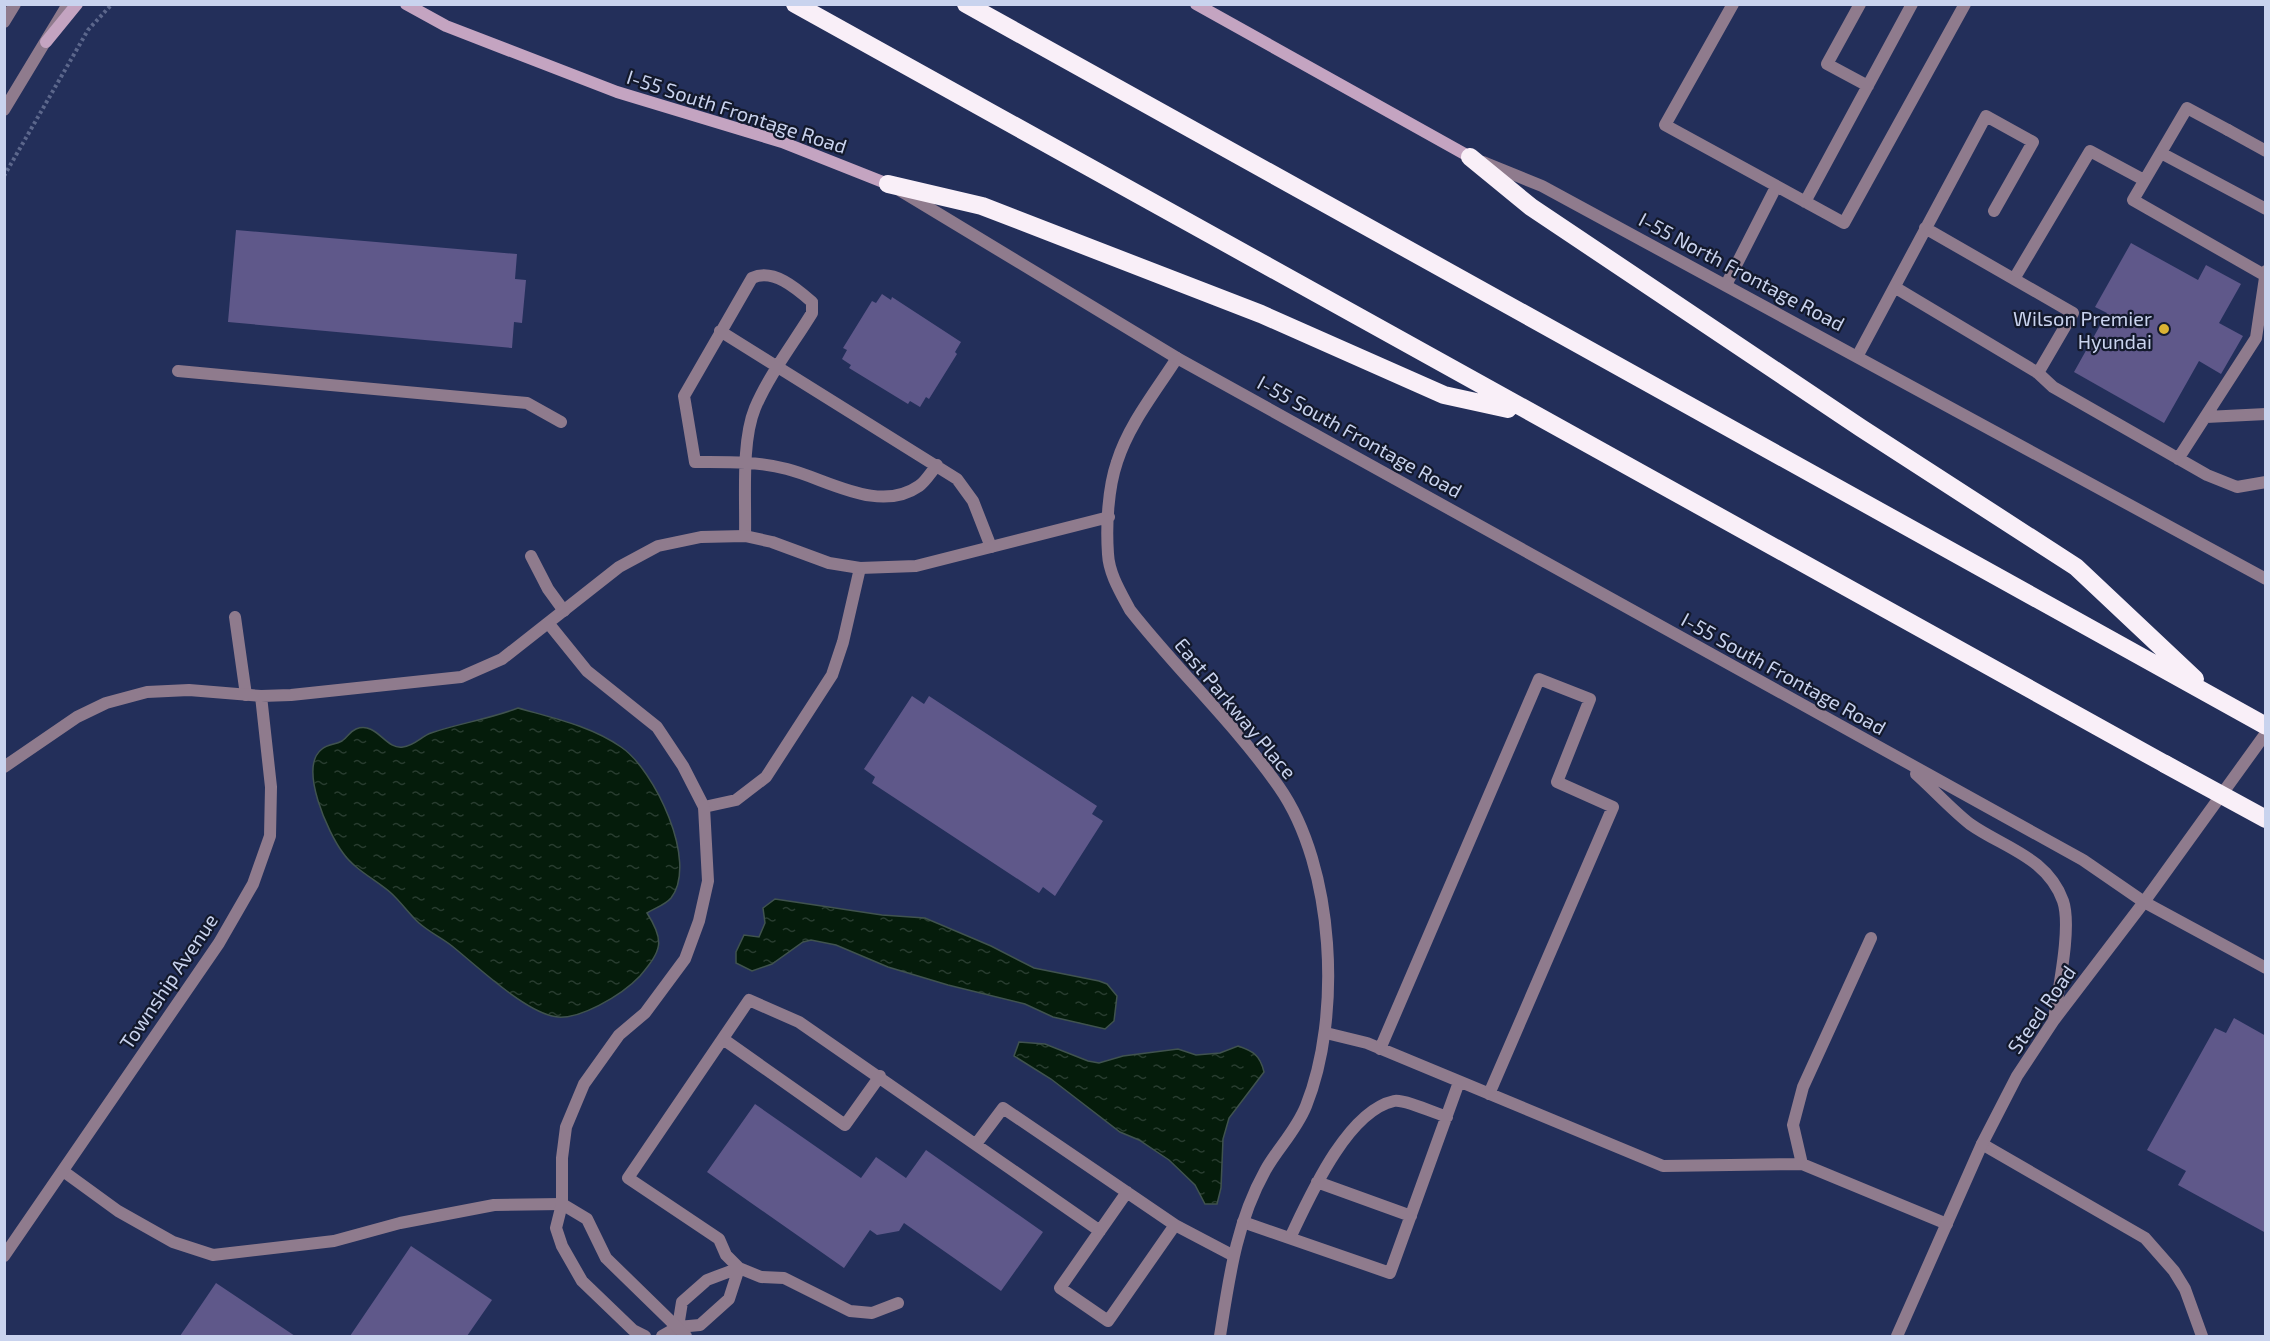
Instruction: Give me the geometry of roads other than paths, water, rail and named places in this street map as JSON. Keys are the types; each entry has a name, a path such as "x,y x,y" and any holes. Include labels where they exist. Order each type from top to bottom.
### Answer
{"highway":[{"path":"795,4 2265,819"},
{"path":"966,4 2265,726"},
{"path":"1470,157 1531,207 1861,428 2076,567 2216,699"},
{"path":"888,184 982,206 1077,242 1261,315 1444,395 1528,412"}],"main road":[{"path":"46,42 77,4"},
{"name":"I-55 South Frontage Road","path":"406,4 446,26 616,92 782,142 888,184"},
{"name":"I-55 North Frontage Road","path":"1196,4 1470,157"}],"street":[{"path":"4,22 15,4"},
{"path":"4,110 68,4"},
{"path":"1733,4 1665,125 1844,223 1965,4"},
{"path":"1860,4 1827,63 1868,86"},
{"path":"1805,202 1912,4"},
{"path":"2178,459 2256,338 2265,274 2133,200 2187,108 2265,151"},
{"path":"1858,355 1896,288 1925,228 1986,116 2033,142 1994,211"},
{"path":"2014,279 2090,151 2144,180"},
{"path":"2161,153 2265,209"},
{"name":"I-55 North Frontage Road","path":"1470,157 1542,186 1858,355 2265,579"},
{"name":"I-55 South Frontage Road","path":"888,184 1177,358 2083,860 2144,902 2265,968"},
{"path":"1726,285 1776,187"},
{"path":"1925,228 2073,313 2038,374"},
{"path":"745,536 748,463 749,433 754,409 812,313 812,302 774,276 762,273 752,278 684,396 695,462 748,463 786,469 860,494 900,496 920,485 937,465"},
{"path":"1896,288 2038,374 2053,387 2207,476 2237,487 2265,482"},
{"path":"720,331 957,478 973,501 991,547"},
{"name":"East Parkway Place","path":"1177,358 1133,426 1116,462 1109,517 1108,555 1115,580 1130,610 1280,788 1310,853 1327,939 1326,1033 1320,1070 1305,1109 1287,1142 1266,1169 1242,1222 1232,1255 1220,1336"},
{"path":"178,371 527,403 561,422"},
{"path":"2206,417 2265,414"},
{"path":"4,767 78,717 105,703 147,692 189,690 261,696 369,689 461,677 502,659 619,567 658,546 701,537 745,536 772,542 829,563 860,568 916,566 1109,517"},
{"path":"531,556 548,589 564,611"},
{"path":"704,807 736,800 766,777 772,768 831,675 843,642 860,568"},
{"path":"2248,569 2265,572"},
{"path":"235,617 246,695"},
{"path":"549,624 586,671 657,727 683,766 704,807 708,881 699,921 685,959 645,1013 619,1035 584,1084 566,1127 562,1204 556,1228 562,1246 582,1281 633,1330 645,1336"},
{"path":"1380,1049 1539,679 1590,699 1557,782 1613,807 1489,1094"},
{"name":"Township Avenue","path":"4,1256 219,943 253,884 270,836 271,786 261,696"},
{"name":"Steed Road","path":"1897,1336 1982,1144 2017,1076 2054,1020 2144,902 2265,733"},
{"path":"1902,761 1971,824 2030,857 2048,874 2063,901 2066,924 2054,1020"},
{"path":"1802,1164 1793,1125 1803,1087 1870,938"},
{"path":"898,1303 872,1313 850,1311 784,1278 761,1277 739,1268 726,1255 719,1239 628,1178 749,1000 799,1022 880,1076 1100,1231"},
{"path":"1326,1033 1380,1049 1663,1166 1802,1164 1947,1224"},
{"path":"723,1039 845,1125 880,1076"},
{"path":"1242,1222 1390,1273 1460,1082"},
{"path":"1290,1238 1317,1182 1342,1144 1372,1109 1396,1100 1447,1117"},
{"path":"976,1144 1003,1108 1175,1225 1232,1255"},
{"path":"1982,1144 2145,1238 2174,1271 2185,1289 2202,1336"},
{"path":"63,1172 118,1211 173,1242 213,1255 334,1241 400,1223 494,1205 562,1204 586,1219 606,1258 682,1332"},
{"path":"1317,1182 1411,1216"},
{"path":"1127,1192 1060,1288 1108,1321 1175,1225"},
{"path":"682,1332 682,1302 707,1280 739,1268"},
{"path":"662,1336 700,1325 729,1299 739,1268"}],"water":[{"path":"518,708 597,733 621,747 634,758 659,795 669,817 680,862 678,882 671,898 647,913 657,931 658,938 657,952 653,959 640,976 623,991 586,1011 562,1017 540,1012 500,986 452,946 419,923 391,893 348,859 337,844 323,816 314,785 315,758 322,749 342,741 356,729 370,729 391,744 403,747 431,733"},
{"path":"775,899 882,915 925,918 991,946 1034,968 1107,984 1117,996 1114,1021 1105,1029 1053,1017 1025,1004 948,985 888,967 836,945 811,940 803,942 772,964 752,971 736,963 736,952 744,935 759,937 765,923 763,908"},
{"path":"1019,1042 1045,1044 1099,1063 1123,1056 1178,1049 1196,1055 1220,1053 1238,1046 1255,1055 1264,1072 1229,1118 1223,1139 1221,1188 1217,1204 1205,1204 1195,1185 1169,1160 1139,1140 1120,1132 1051,1079 1014,1056"}],"place":[{"name":"Wilson Premier Hyundai","path":"2164,329"}]}
